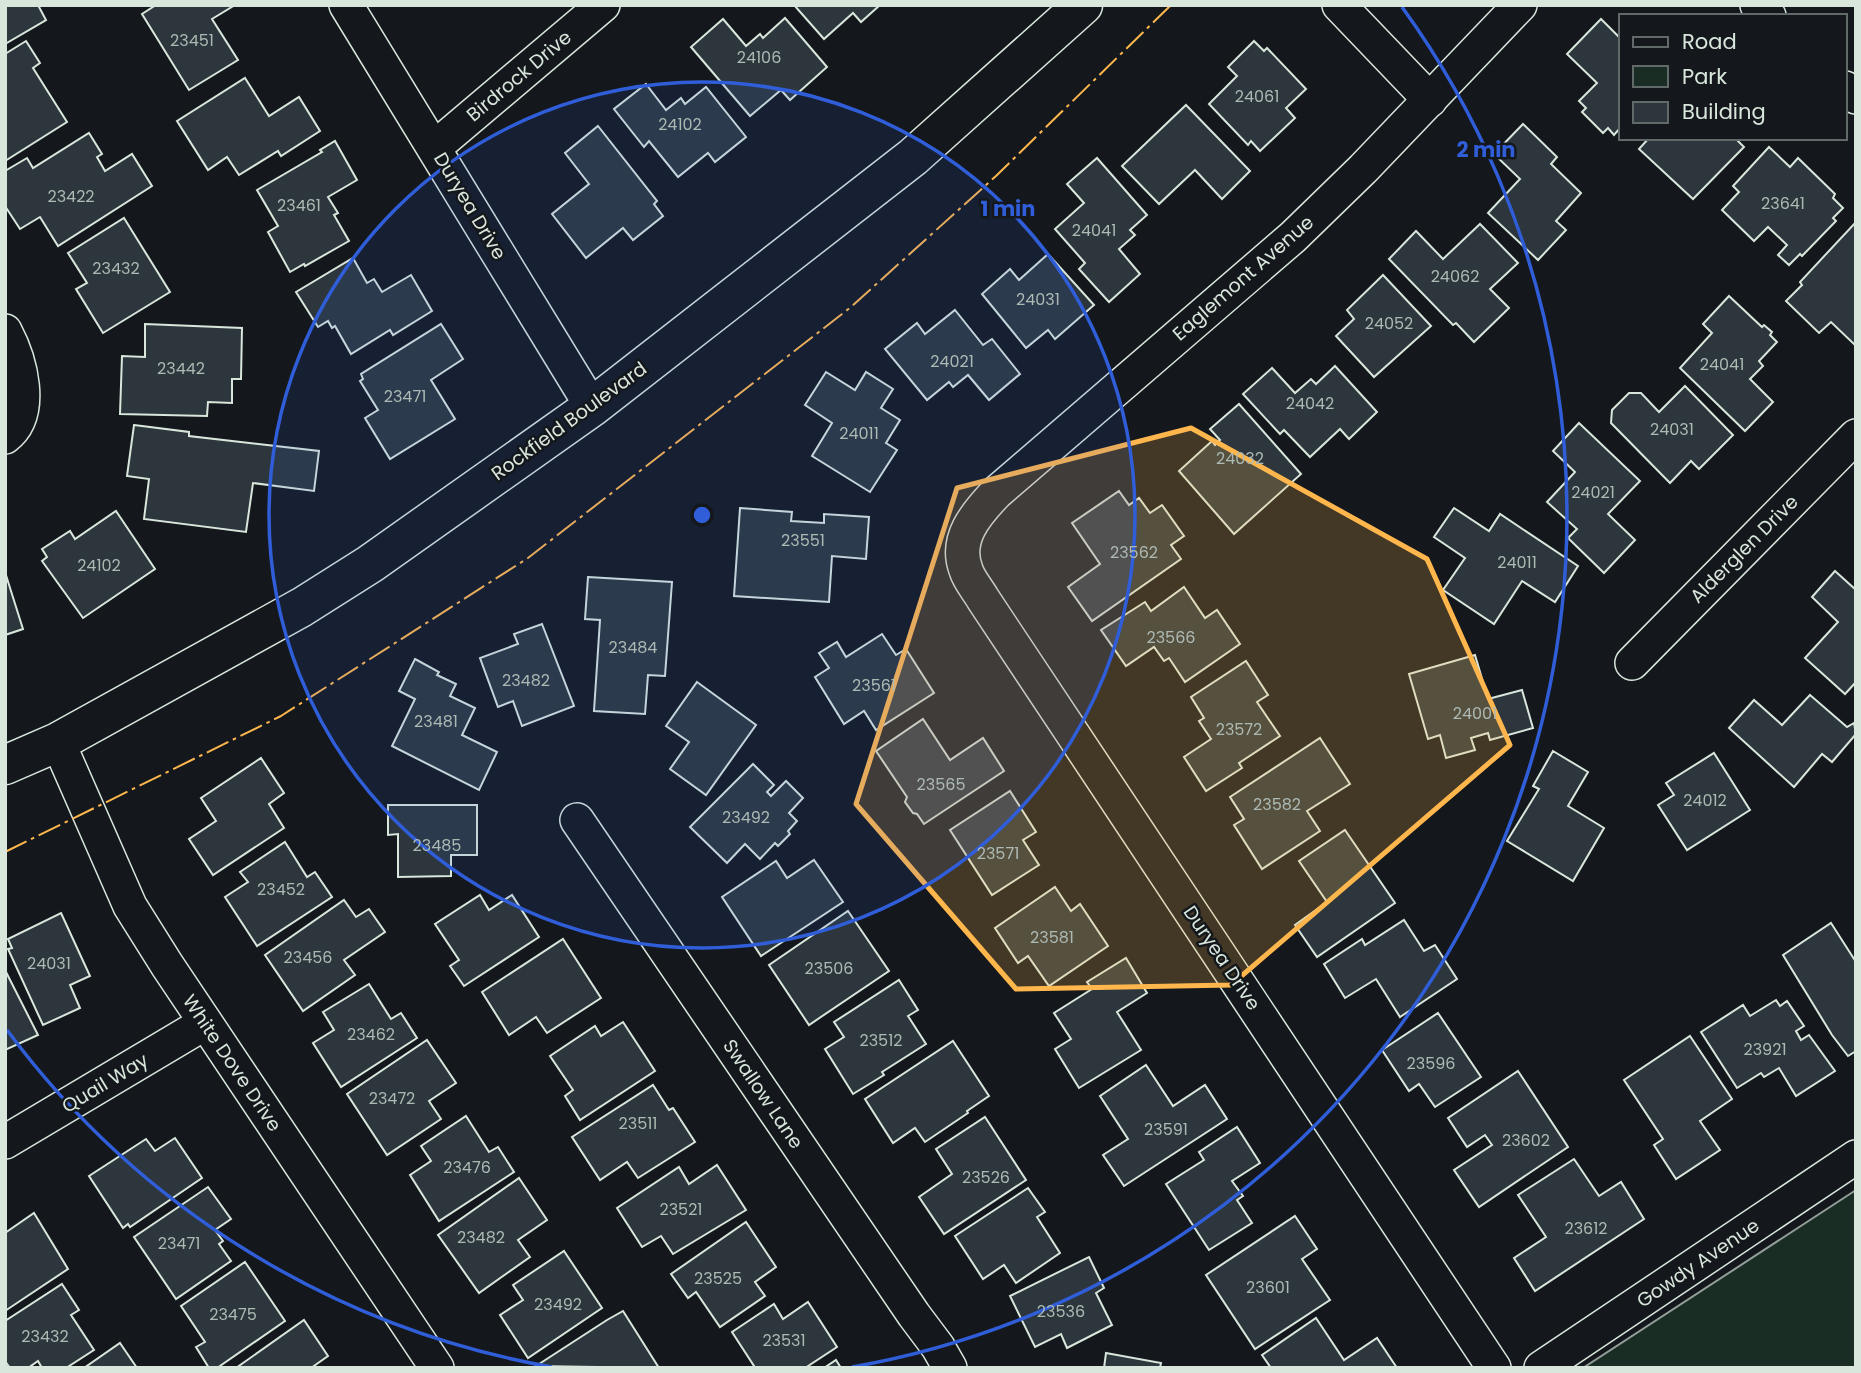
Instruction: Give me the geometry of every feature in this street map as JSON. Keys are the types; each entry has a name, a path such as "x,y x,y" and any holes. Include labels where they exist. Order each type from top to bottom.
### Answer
{"main road":[{"name":"Rockfield Boulevard","path":"5,765 58,742 302,607 370,564 592,407 913,157 1083,5"}],"street":[{"name":"Duryea Drive","path":"346,5 592,407"},
{"name":"Birdrock Drive","path":"434,148 603,5"},
{"path":"1339,5 1430,100"},
{"name":"Eaglemont Avenue","path":"963,544 973,517 996,493 1293,237 1430,100 1520,5"},
{"path":"5,331 23,378 23,394 12,425"},
{"name":"Alderglen Drive","path":"1632,663 1856,436"},
{"name":"Duryea Drive","path":"963,544 965,570 983,598 1494,1368"},
{"name":"White Dove Drive","path":"58,742 130,906 205,1023 437,1368"},
{"name":"Swallow Lane","path":"577,820 914,1315 938,1346 950,1368"},
{"name":"Quail Way","path":"5,1142 205,1023"},
{"name":"Gowdy Avenue","path":"1541,1368 1856,1157"}],"highlighted area":[{"path":"1191,428 1427,559 1510,745 1231,985 1016,989 856,804 957,488"}],"green space":[{"path":"1856,1190 1856,1368 1583,1368"}],"building":[{"path":"5,5 38,5 46,20 5,44"},
{"path":"156,5 235,5 212,19 238,60 189,90 142,14"},
{"path":"794,5 880,5 861,22 853,13 824,39"},
{"path":"785,18 827,67 790,100 781,90 750,116 691,47 723,19 746,46 760,34 763,38"},
{"path":"1601,19 1619,37 1619,129 1614,135 1608,128 1603,133 1582,112 1586,108 1579,101 1597,83 1567,54"},
{"path":"26,41 40,63 33,68 67,122 5,161 5,54"},
{"path":"1254,41 1264,51 1267,48 1306,89 1286,108 1295,118 1260,151 1251,141 1248,145 1209,104 1237,76 1228,67"},
{"path":"245,78 269,116 299,97 320,131 281,156 278,151 239,175 227,157 208,170 177,121"},
{"path":"646,84 666,110 681,98 685,104 706,87 746,137 715,162 708,153 678,177 649,141 644,147 614,109"},
{"path":"1186,105 1250,171 1222,199 1195,170 1159,204 1122,166"},
{"path":"1523,124 1557,157 1551,164 1581,193 1556,221 1566,230 1538,260 1488,213 1520,179 1494,154"},
{"path":"598,126 657,201 654,204 663,216 633,240 623,228 586,258 552,214 589,184 565,153"},
{"path":"89,133 102,154 97,157 105,171 132,154 152,186 58,246 40,217 20,229 5,206 5,171 27,158 33,168"},
{"path":"1647,140 1737,140 1744,147 1693,199 1639,149"},
{"path":"335,141 357,180 328,197 338,213 334,215 349,241 290,272 268,232 278,226 257,190 322,152 320,150"},
{"path":"1769,147 1790,167 1798,158 1835,194 1833,198 1843,208 1833,218 1836,221 1802,256 1800,254 1789,265 1778,255 1787,245 1768,227 1754,241 1722,210 1739,192 1733,186"},
{"path":"1097,158 1147,215 1130,230 1135,235 1119,249 1140,274 1109,302 1079,269 1085,263 1055,229 1084,203 1067,184"},
{"path":"124,218 170,292 103,333 76,289 87,283 68,253"},
{"path":"1856,222 1856,346 1831,322 1819,333 1786,301 1802,285 1800,282"},
{"path":"1480,224 1518,263 1490,289 1509,308 1474,342 1456,323 1453,325 1389,259 1416,231 1443,259"},
{"path":"1048,254 1094,305 1055,339 1048,330 1026,348 982,294 1010,269 1019,280"},
{"path":"353,258 367,283 374,279 382,292 411,275 432,311 393,335 390,330 351,354 335,326 332,328 328,321 318,327 296,292"},
{"path":"1383,275 1431,326 1374,377 1336,336 1354,319 1347,310"},
{"path":"1729,296 1762,327 1764,325 1772,332 1770,335 1777,342 1759,361 1763,366 1750,379 1773,402 1745,431 1680,368 1712,333 1703,324"},
{"path":"955,310 983,345 992,339 1020,374 989,400 968,375 953,387 949,382 927,400 885,349 917,323 925,334"},
{"path":"145,324 242,328 241,379 232,379 232,403 208,402 207,416 120,414 122,356 145,357"},
{"path":"441,324 463,359 431,380 455,419 390,459 365,418 378,410 360,381 363,379 361,374"},
{"path":"1335,366 1377,412 1349,439 1340,429 1310,457 1284,430 1280,434 1243,394 1272,368 1295,393 1311,379 1316,384"},
{"path":"826,372 855,390 866,372 893,389 881,408 900,420 886,443 897,450 870,492 812,456 832,423 805,405"},
{"path":"1685,386 1733,435 1699,469 1691,461 1670,483 1611,423 1612,410 1629,393 1641,393 1659,412"},
{"path":"1239,404 1301,474 1234,534 1179,471 1212,441 1215,445 1220,440 1210,429"},
{"path":"1579,423 1640,481 1608,514 1635,540 1604,573 1568,538 1577,529 1547,502 1575,472 1553,451"},
{"path":"134,425 189,432 189,436 319,451 314,491 253,483 246,532 144,519 149,479 127,476"},
{"path":"1119,491 1129,505 1139,498 1150,513 1162,505 1184,536 1171,545 1181,559 1092,621 1068,587 1100,564 1072,523"},
{"path":"740,508 792,512 791,521 824,523 824,514 869,517 866,559 832,556 829,602 734,596"},
{"path":"1454,508 1489,531 1500,514 1578,566 1555,602 1522,581 1494,624 1443,590 1465,558 1434,537"},
{"path":"116,511 155,569 83,618 42,561 47,557 42,549 70,531 75,539"},
{"path":"1835,571 1856,590 1856,682 1845,694 1805,658 1838,622 1812,597"},
{"path":"5,572 23,629 5,635"},
{"path":"588,577 672,582 665,676 648,675 645,714 594,711 600,620 585,619"},
{"path":"1184,587 1205,618 1217,610 1240,644 1185,682 1169,658 1164,661 1154,647 1126,666 1101,630 1145,602 1151,611"},
{"path":"542,624 574,706 522,726 513,701 498,707 480,658 518,644 514,634"},
{"path":"882,634 896,655 906,649 934,693 876,730 864,711 844,724 815,677 829,668 819,653 837,642 846,657"},
{"path":"1475,655 1488,699 1522,690 1533,728 1490,740 1488,733 1471,738 1475,750 1446,758 1440,735 1428,739 1409,674"},
{"path":"415,659 439,672 437,675 456,684 450,696 475,708 462,735 497,752 479,790 392,746 415,699 399,691"},
{"path":"1246,661 1268,695 1257,702 1280,736 1239,763 1242,768 1206,791 1184,757 1211,739 1199,721 1204,718 1191,697"},
{"path":"697,682 756,725 706,795 670,769 689,742 666,726"},
{"path":"1810,695 1847,727 1854,723 1856,734 1832,762 1822,754 1794,787 1729,728 1754,700 1782,725"},
{"path":"923,719 950,760 983,738 1004,771 924,824 905,802 907,797 876,751"},
{"path":"1320,738 1350,784 1307,811 1320,831 1262,869 1234,825 1244,819 1230,797"},
{"path":"1553,751 1588,772 1568,806 1604,828 1573,881 1507,841 1539,789 1533,786"},
{"path":"1714,753 1750,810 1687,850 1658,805 1674,795 1666,783"},
{"path":"261,758 284,793 269,804 284,828 213,875 189,839 216,821 201,798"},
{"path":"753,764 774,785 767,792 771,796 786,781 803,798 789,813 797,821 788,831 790,834 778,846 775,843 760,859 745,844 727,863 690,827"},
{"path":"1010,791 1036,832 1023,840 1039,865 992,895 950,830"},
{"path":"388,805 477,805 477,855 451,855 451,876 398,877 398,834 388,835"},
{"path":"1345,830 1395,903 1317,957 1295,925 1327,902 1299,861"},
{"path":"285,842 307,877 315,872 332,897 257,946 225,897 248,882 240,872"},
{"path":"814,860 843,902 761,956 722,897 776,861 787,878"},
{"path":"1055,887 1071,911 1080,904 1108,946 1049,986 1028,956 1018,963 995,928"},
{"path":"480,895 489,910 512,895 539,937 464,986 450,966 459,960 435,924"},
{"path":"344,900 356,917 369,909 385,932 344,960 355,975 303,1011 265,955"},
{"path":"848,911 889,971 809,1025 769,965"},
{"path":"61,913 90,976 70,985 80,1008 43,1025 8,949 12,948 8,939"},
{"path":"1404,920 1424,951 1435,945 1457,979 1400,1017 1376,979 1345,998 1324,964 1362,939 1365,945"},
{"path":"1831,923 1856,962 1856,1051 1848,1056 1783,955"},
{"path":"563,939 601,998 547,1033 536,1017 509,1035 482,992"},
{"path":"1126,958 1147,993 1117,1012 1141,1050 1079,1088 1055,1049 1071,1039 1054,1013 1092,989 1087,982"},
{"path":"5,970 38,1035 5,1050"},
{"path":"899,980 918,1010 908,1016 926,1044 853,1094 825,1049 844,1037 834,1022"},
{"path":"369,984 391,1019 401,1013 417,1038 341,1087 313,1043 334,1030 323,1012"},
{"path":"1776,1000 1780,1006 1787,1001 1804,1026 1796,1031 1801,1040 1809,1035 1835,1071 1796,1096 1779,1068 1764,1077 1761,1073 1737,1088 1701,1032 1743,1005 1750,1016"},
{"path":"1438,1013 1481,1077 1435,1107 1419,1084 1409,1091 1382,1050"},
{"path":"623,1022 655,1071 580,1120 565,1096 573,1090 550,1056 595,1026 601,1036"},
{"path":"1690,1036 1732,1099 1700,1121 1720,1150 1676,1179 1654,1145 1663,1139 1624,1080"},
{"path":"427,1040 456,1083 429,1101 441,1119 387,1155 347,1094"},
{"path":"953,1041 989,1096 925,1142 915,1128 893,1143 865,1099"},
{"path":"1146,1065 1173,1106 1205,1085 1227,1119 1124,1186 1103,1155 1128,1139 1100,1096"},
{"path":"1518,1071 1568,1147 1479,1207 1454,1170 1492,1145 1485,1135 1467,1147 1448,1118"},
{"path":"653,1085 669,1110 673,1108 695,1142 638,1178 627,1162 600,1180 572,1137"},
{"path":"466,1116 489,1152 498,1147 514,1172 439,1221 410,1175 431,1161 421,1146"},
{"path":"985,1117 1026,1180 944,1234 919,1197 952,1174 936,1149"},
{"path":"1237,1127 1260,1163 1232,1181 1243,1196 1237,1200 1252,1223 1209,1250 1166,1184 1204,1160 1199,1152"},
{"path":"175,1138 202,1178 130,1227 128,1224 123,1228 89,1176 146,1139 155,1151"},
{"path":"1574,1159 1599,1196 1621,1182 1644,1219 1535,1291 1514,1258 1546,1237 1518,1195"},
{"path":"717,1165 746,1210 673,1254 661,1236 642,1247 617,1208 679,1167 689,1184"},
{"path":"519,1178 547,1220 518,1240 530,1257 479,1293 438,1235"},
{"path":"208,1187 231,1219 215,1230 223,1241 219,1244 231,1261 176,1299 134,1237"},
{"path":"1028,1188 1045,1212 1037,1217 1060,1253 1016,1283 1004,1265 983,1279 955,1236"},
{"path":"34,1213 68,1269 5,1311 5,1233"},
{"path":"1295,1216 1317,1249 1302,1259 1330,1300 1255,1349 1206,1275"},
{"path":"746,1222 776,1267 755,1282 765,1296 720,1327 696,1292 688,1298 671,1274"},
{"path":"564,1251 602,1308 528,1358 500,1315 523,1300 513,1285"},
{"path":"1089,1257 1104,1288 1096,1293 1112,1325 1067,1348 1061,1334 1035,1347 1010,1296"},
{"path":"245,1262 285,1321 217,1368 209,1368 196,1347 205,1342 181,1306"},
{"path":"62,1284 79,1310 71,1315 94,1350 66,1368 42,1368 38,1361 28,1368 10,1368 5,1361 5,1321"},
{"path":"808,1302 837,1347 805,1368 751,1368 754,1366 732,1332 774,1304 783,1319"},
{"path":"623,1311 659,1368 536,1366 607,1320"},
{"path":"1316,1318 1344,1360 1377,1338 1397,1368 1271,1368 1262,1355"},
{"path":"304,1320 328,1356 311,1368 236,1368"},
{"path":"120,1343 137,1368 84,1368"},
{"path":"1106,1353 1161,1363 1160,1368 1104,1368"},
{"path":"836,1360 841,1368 824,1368"}],"power":[{"path":"5,852 281,716 528,558 851,307 996,176 1171,5"}]}
